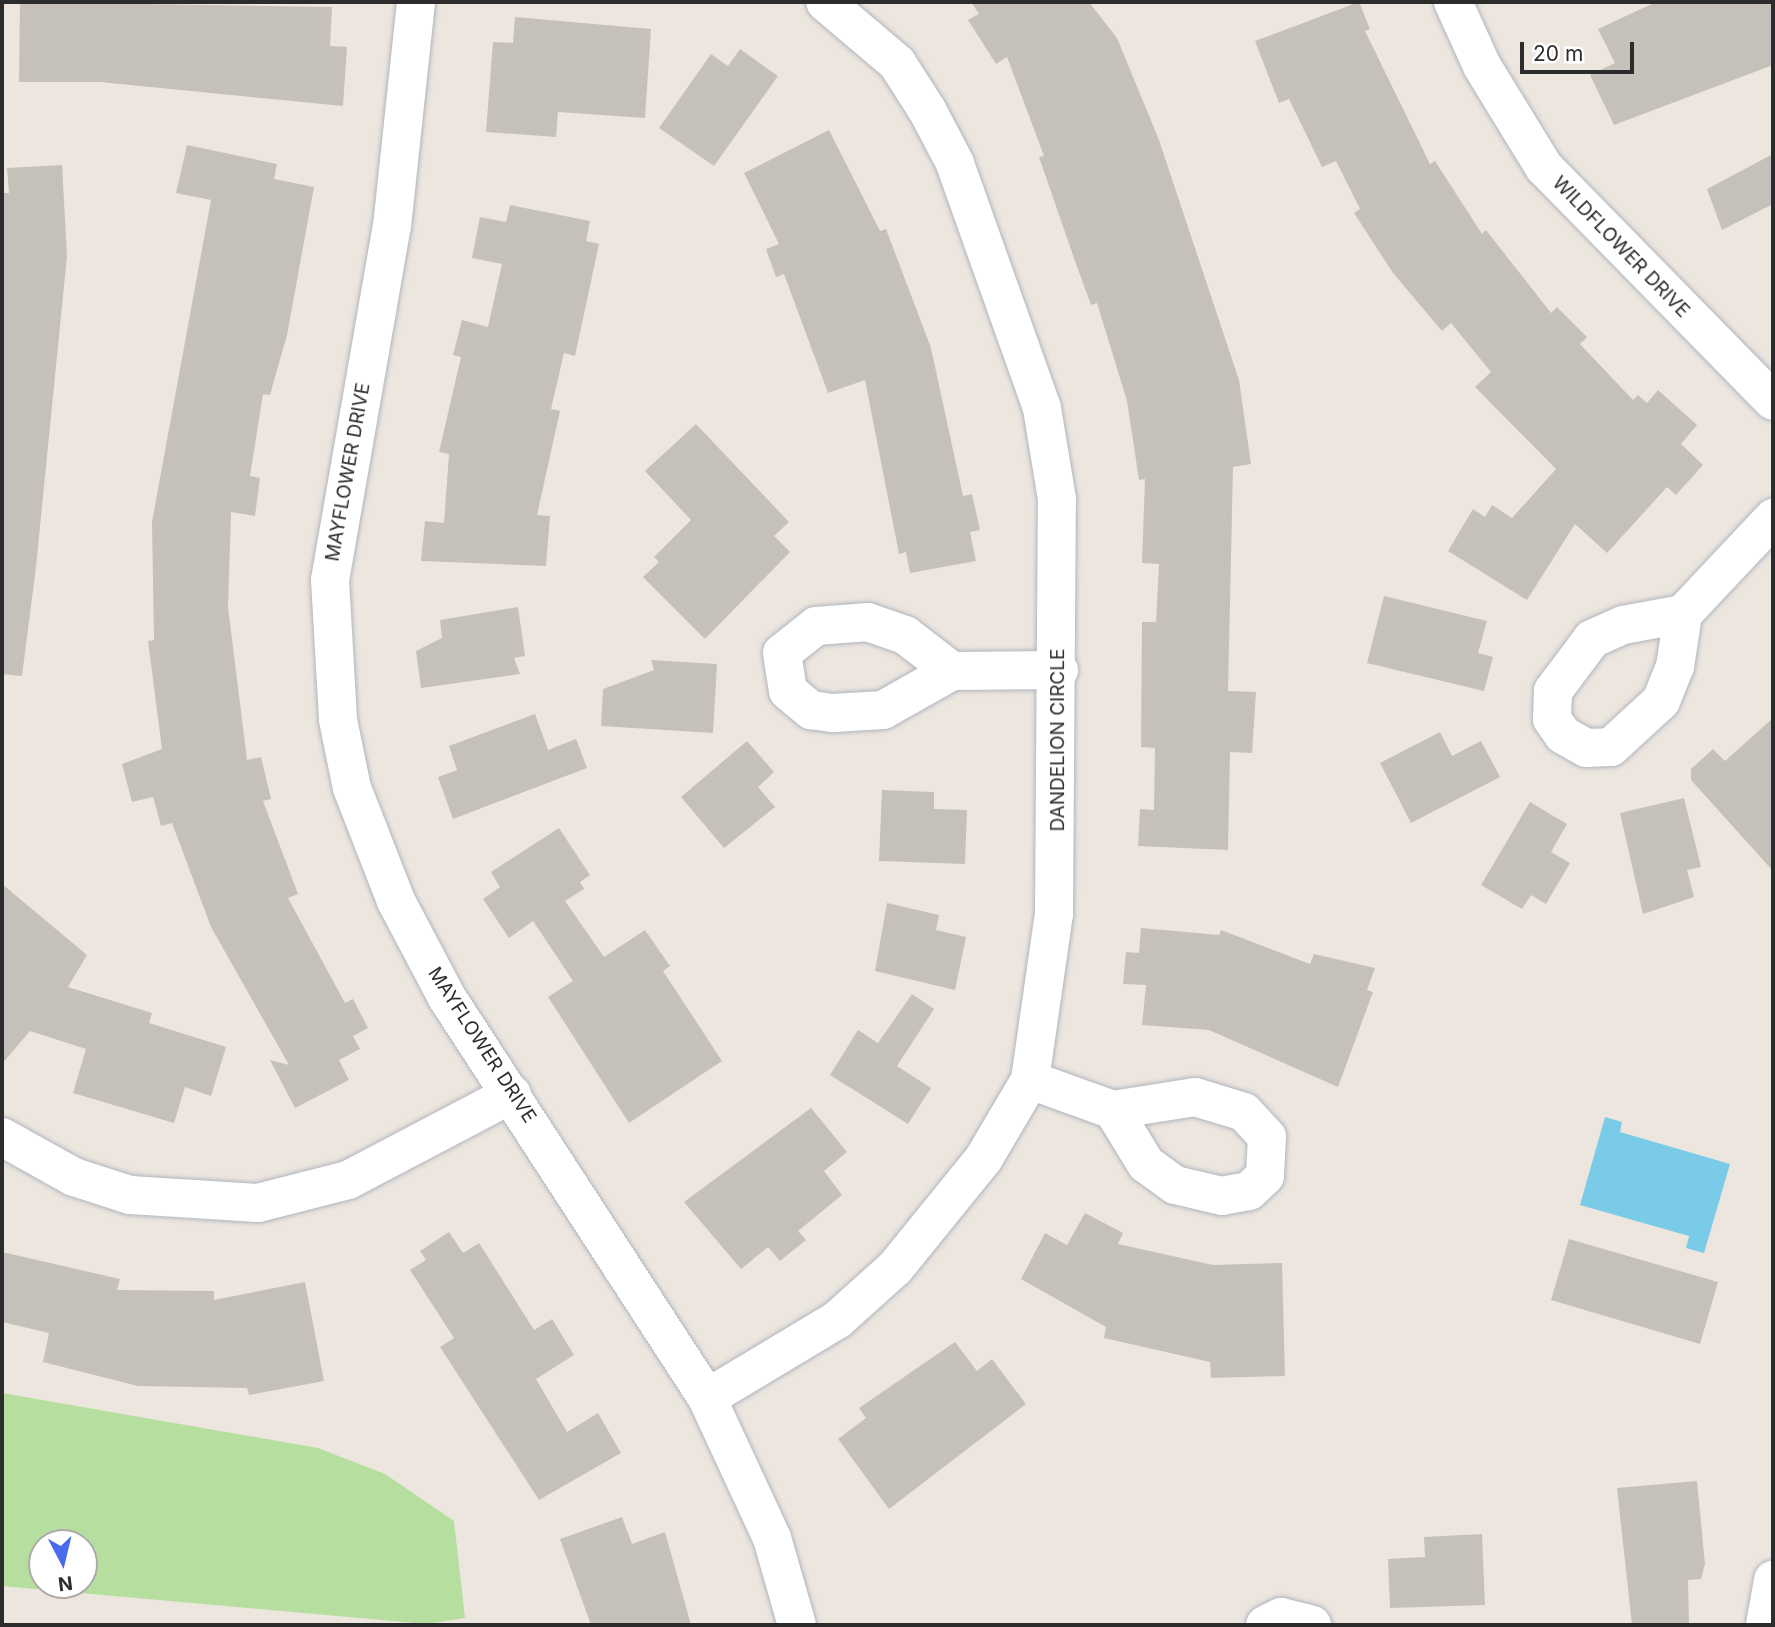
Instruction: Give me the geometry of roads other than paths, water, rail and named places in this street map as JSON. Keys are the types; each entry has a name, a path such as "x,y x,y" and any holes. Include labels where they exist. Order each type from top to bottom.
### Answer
{"street":[{"name":"MAYFLOWER DRIVE","path":"416,2 392,225 336,525 334,679 352,788 396,901 446,996 707,1398 772,1538 797,1625"},
{"name":"DANDELION CIRCLE","path":"707,1398 837,1320 895,1268 984,1158 1030,1080 1054,914 1059,670 1057,499 1030,368 954,163 927,110 897,64 825,2"},
{"name":"WILDFLOWER DRIVE","path":"1461,4 1482,66 1544,167 1773,401"},
{"path":"1683,614 1773,518"},
{"path":"952,671 1059,670"},
{"path":"1030,1080 1113,1110"},
{"path":"2,1137 74,1177 130,1195 257,1203 348,1180 512,1094"},
{"path":"1765,1625 1773,1580"},
{"path":"1265,1625 1281,1617 1312,1625"}],"water":[{"path":"1605,1117 1622,1122 1620,1132 1730,1164 1704,1253 1686,1248 1689,1236 1580,1205"}]}
